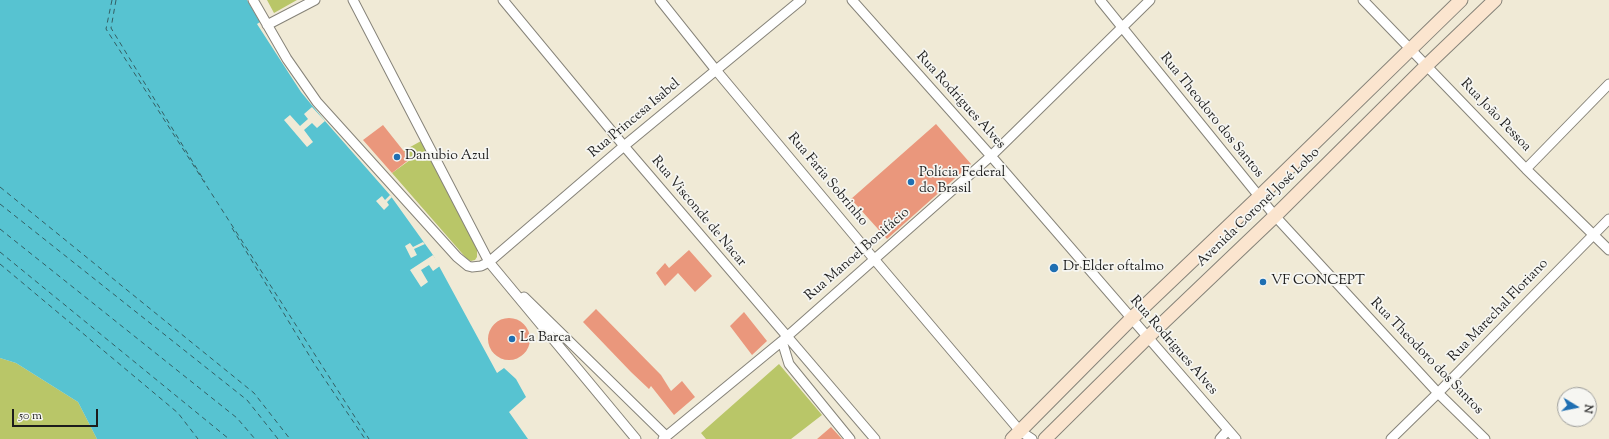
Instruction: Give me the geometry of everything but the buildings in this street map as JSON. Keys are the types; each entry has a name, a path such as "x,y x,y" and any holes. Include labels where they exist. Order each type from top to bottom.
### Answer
{"street":[{"path":"253,0 287,59 317,102 463,263 468,266 476,267 489,262"},
{"path":"267,26 315,0"},
{"path":"353,0 489,262 636,439"},
{"name":"Rua Visconde de Nacar","path":"503,0 784,339 875,439"},
{"name":"Rua Faria Sobrinho","path":"660,0 874,259 1016,435 1032,439"},
{"name":"Rua Princesa Isabel","path":"489,262 624,146 801,0"},
{"name":"Rua Rodrigues Alves","path":"852,0 991,156 1236,439"},
{"name":"Rua Theodoro dos Santos","path":"1100,0 1275,216 1438,393 1485,439"},
{"name":"Rua Manoel Bonifácio","path":"665,438 784,339 991,156 1150,0"},
{"name":"Rua João Pessoa","path":"1363,0 1526,169 1609,250"},
{"name":"Avenida Coronel José Lobo","path":"1016,435 1131,319 1259,197 1461,0"},
{"name":"Avenida Coronel José Lobo","path":"1045,439 1495,0"},
{"path":"1526,169 1609,84"},
{"name":"Rua Marechal Floriano","path":"1391,439 1609,219"},
{"path":"489,262 665,438"},
{"path":"784,339 789,364 850,439"},
{"path":"1220,439 1228,430"}],"green space":[{"path":"267,0 297,0 274,13"},
{"path":"421,141 477,248 477,257 475,260 471,261 467,259 392,173 410,160 403,151"},
{"path":"0,358 16,363 78,402 97,439 0,439"},
{"path":"779,364 822,415 791,439 706,439 701,433"}],"water":[{"path":"0,0 247,0 260,22 257,24 301,92 390,195 433,255 497,373 504,368 516,379 526,397 509,412 528,439 97,439 78,402 16,363 0,358"}],"pier":[{"path":"312,107 325,121 317,128 312,123 304,130 313,142 307,147 284,120 290,115 300,126 308,119 304,114"},
{"path":"390,195 392,197 387,202 389,205 384,210 376,201 382,196 385,200"},
{"path":"423,242 425,244 414,249 417,255 411,258 405,246 410,243 413,247"},
{"path":"433,255 440,266 433,271 429,265 421,270 428,282 421,287 410,270"}],"ferry route":[{"path":"112,0 106,29 369,439"},
{"path":"116,0 111,28 205,182"},
{"path":"0,187 254,393 290,439"},
{"path":"0,204 247,400 278,439"},
{"path":"232,228 315,365 365,439"},
{"path":"0,229 237,418 255,439"},
{"path":"0,252 229,439"},
{"path":"0,264 178,413 198,439"}],"place":[{"name":"Danubio Azul","path":"397,157"},
{"name":"Polícia Federal do Brasil","path":"911,182"},
{"name":"Dr Elder oftalmo","path":"1054,268"},
{"name":"VF CONCEPT","path":"1263,282"},
{"name":"La Barca","path":"512,339"}]}
